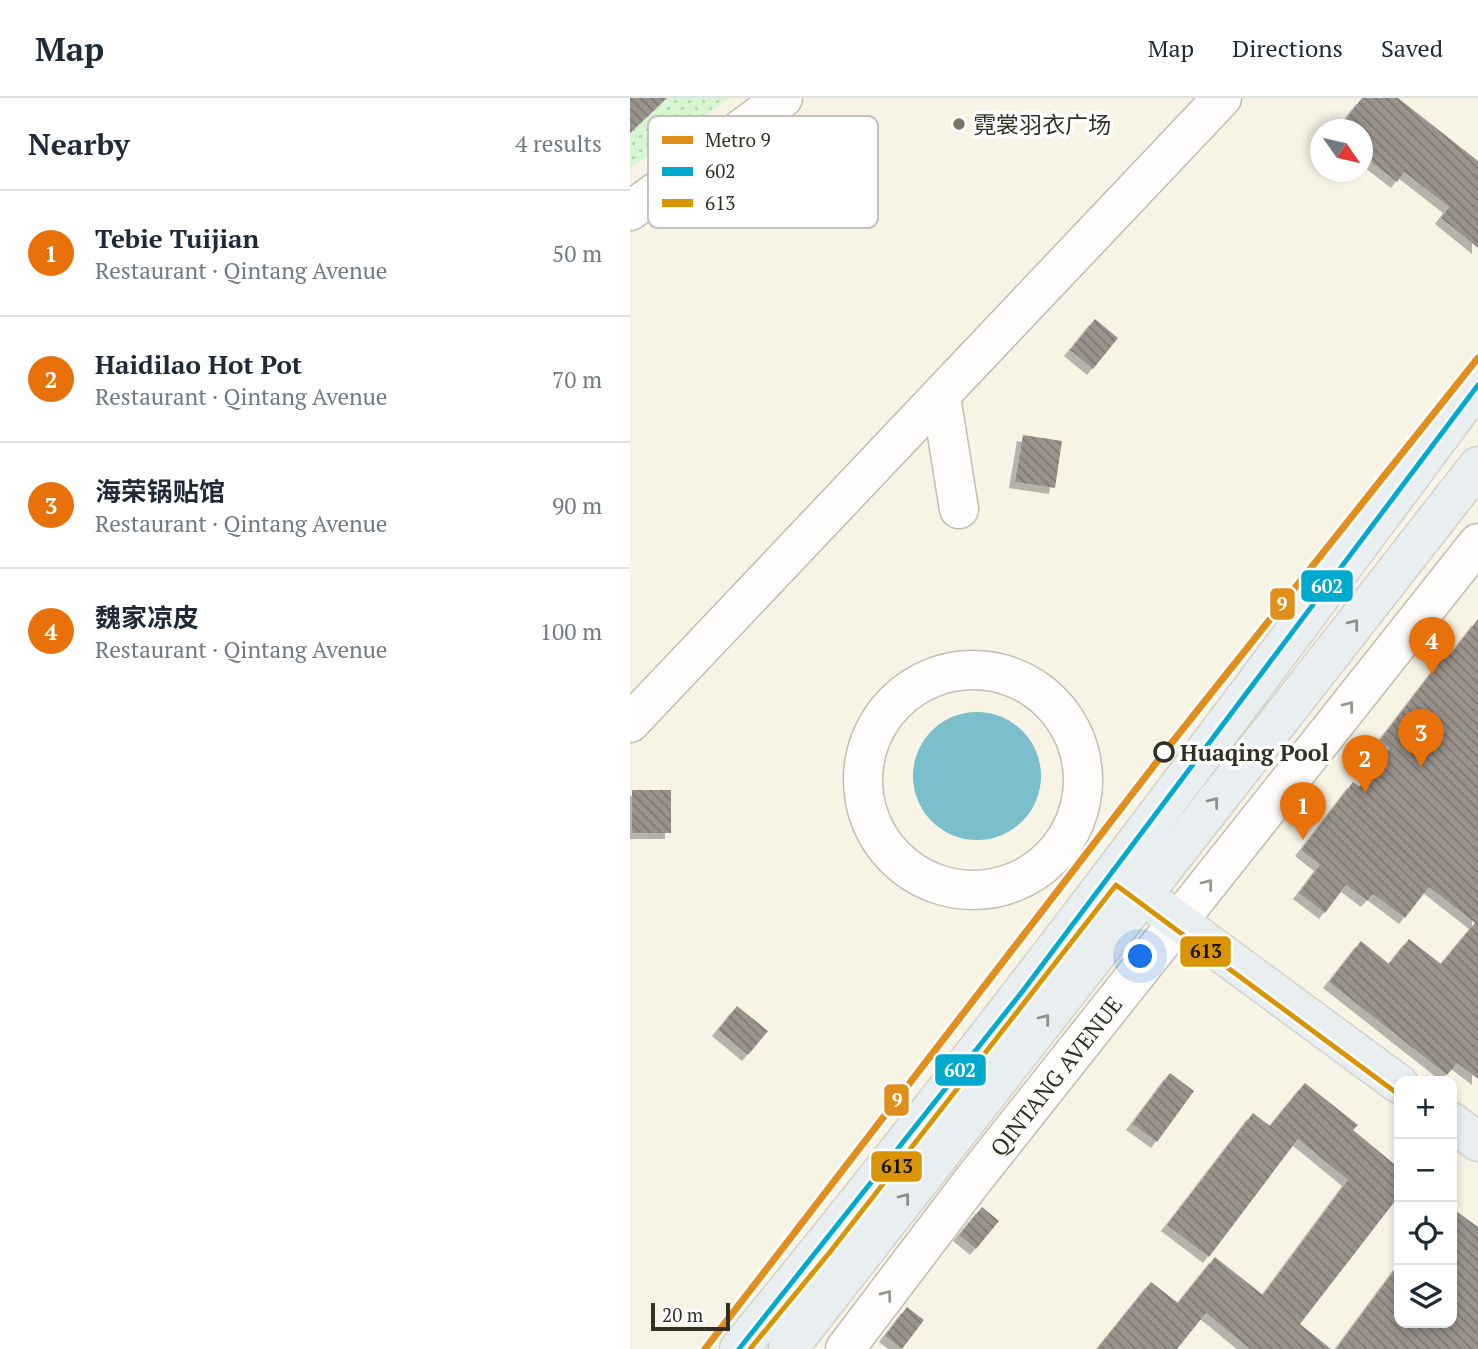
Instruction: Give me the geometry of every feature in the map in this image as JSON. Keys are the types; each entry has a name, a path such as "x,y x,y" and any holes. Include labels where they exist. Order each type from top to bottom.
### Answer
{"main road":[{"name":"QINTANG AVENUE","path":"788,1349 1128,884 1478,386"},
{"name":"QINTANG AVENUE","path":"738,1349 1478,466"},
{"path":"1128,884 1394,1080"},
{"path":"1457,1126 1478,1142"}],"street":[{"path":"759,116 783,98"},
{"path":"630,723 1222,98"},
{"path":"630,211 648,198"},
{"path":"941,397 959,509"},
{"name":"QINTANG AVENUE","path":"845,1349 970,1184 1478,543"},
{"path":"985,669 1018,678 1047,697 1062,715 1069,724 1082,756 1083,791 1074,824 1056,853 1026,877 989,889 951,888 916,875 887,850 869,817 862,779 869,741 888,708 918,684 950,671 985,669"}],"green space":[{"path":"630,98 730,98 704,116 648,116 648,155 630,168"}],"water":[{"path":"977,712 1001,717 1022,731 1036,752 1041,776 1036,800 1022,821 1001,835 977,840 953,835 932,821 918,800 913,776 918,752 932,731 953,717"}],"building":[{"path":"630,98 667,98 630,133"},
{"path":"1362,98 1398,98 1478,161 1478,248 1441,218 1449,207 1404,172 1397,182 1373,163 1373,119 1346,119"},
{"path":"1095,319 1118,338 1093,369 1070,350"},
{"path":"1023,435 1062,441 1055,488 1015,482"},
{"path":"1478,619 1478,1079 1457,1063 1447,1075 1329,982 1361,941 1389,964 1409,939 1441,964 1475,923 1429,887 1405,918 1373,894 1367,901 1346,885 1325,913 1299,893 1320,865 1301,850 1353,782 1360,787 1390,748 1380,740 1448,651 1451,654"},
{"path":"632,790 671,790 671,833 632,833"},
{"path":"737,1006 768,1031 748,1055 718,1030"},
{"path":"1170,1073 1194,1091 1157,1142 1132,1124"},
{"path":"1305,1083 1358,1125 1353,1130 1394,1164 1394,1202 1300,1324 1331,1349 1250,1349 1206,1313 1177,1349 1097,1349 1151,1282 1178,1303 1215,1257 1263,1295 1348,1180 1298,1139 1209,1257 1167,1225 1253,1113 1270,1126"},
{"path":"982,1207 999,1221 976,1249 959,1235"},
{"path":"1457,1212 1478,1227 1478,1349 1336,1349 1394,1271 1394,1328 1457,1328"},
{"path":"907,1307 924,1320 902,1349 885,1336"}],"metro line":[{"name":"9","path":"705,1349 1166,750 1478,358"}],"transit line":[{"name":"602","path":"739,1349 1022,992 1478,385"},
{"name":"613","path":"750,1349 830,1252 1116,885 1394,1091"}],"place":[{"name":"霓裳羽衣广场","path":"959,124"},
{"name":"魏家凉皮","path":"1432,675"},
{"name":"Huaqing Pool","path":"1164,752"},
{"name":"海荣锅贴馆","path":"1421,767"},
{"name":"Haidilao Hot Pot","path":"1365,793"},
{"name":"Tebie Tuijian","path":"1303,840"}]}
